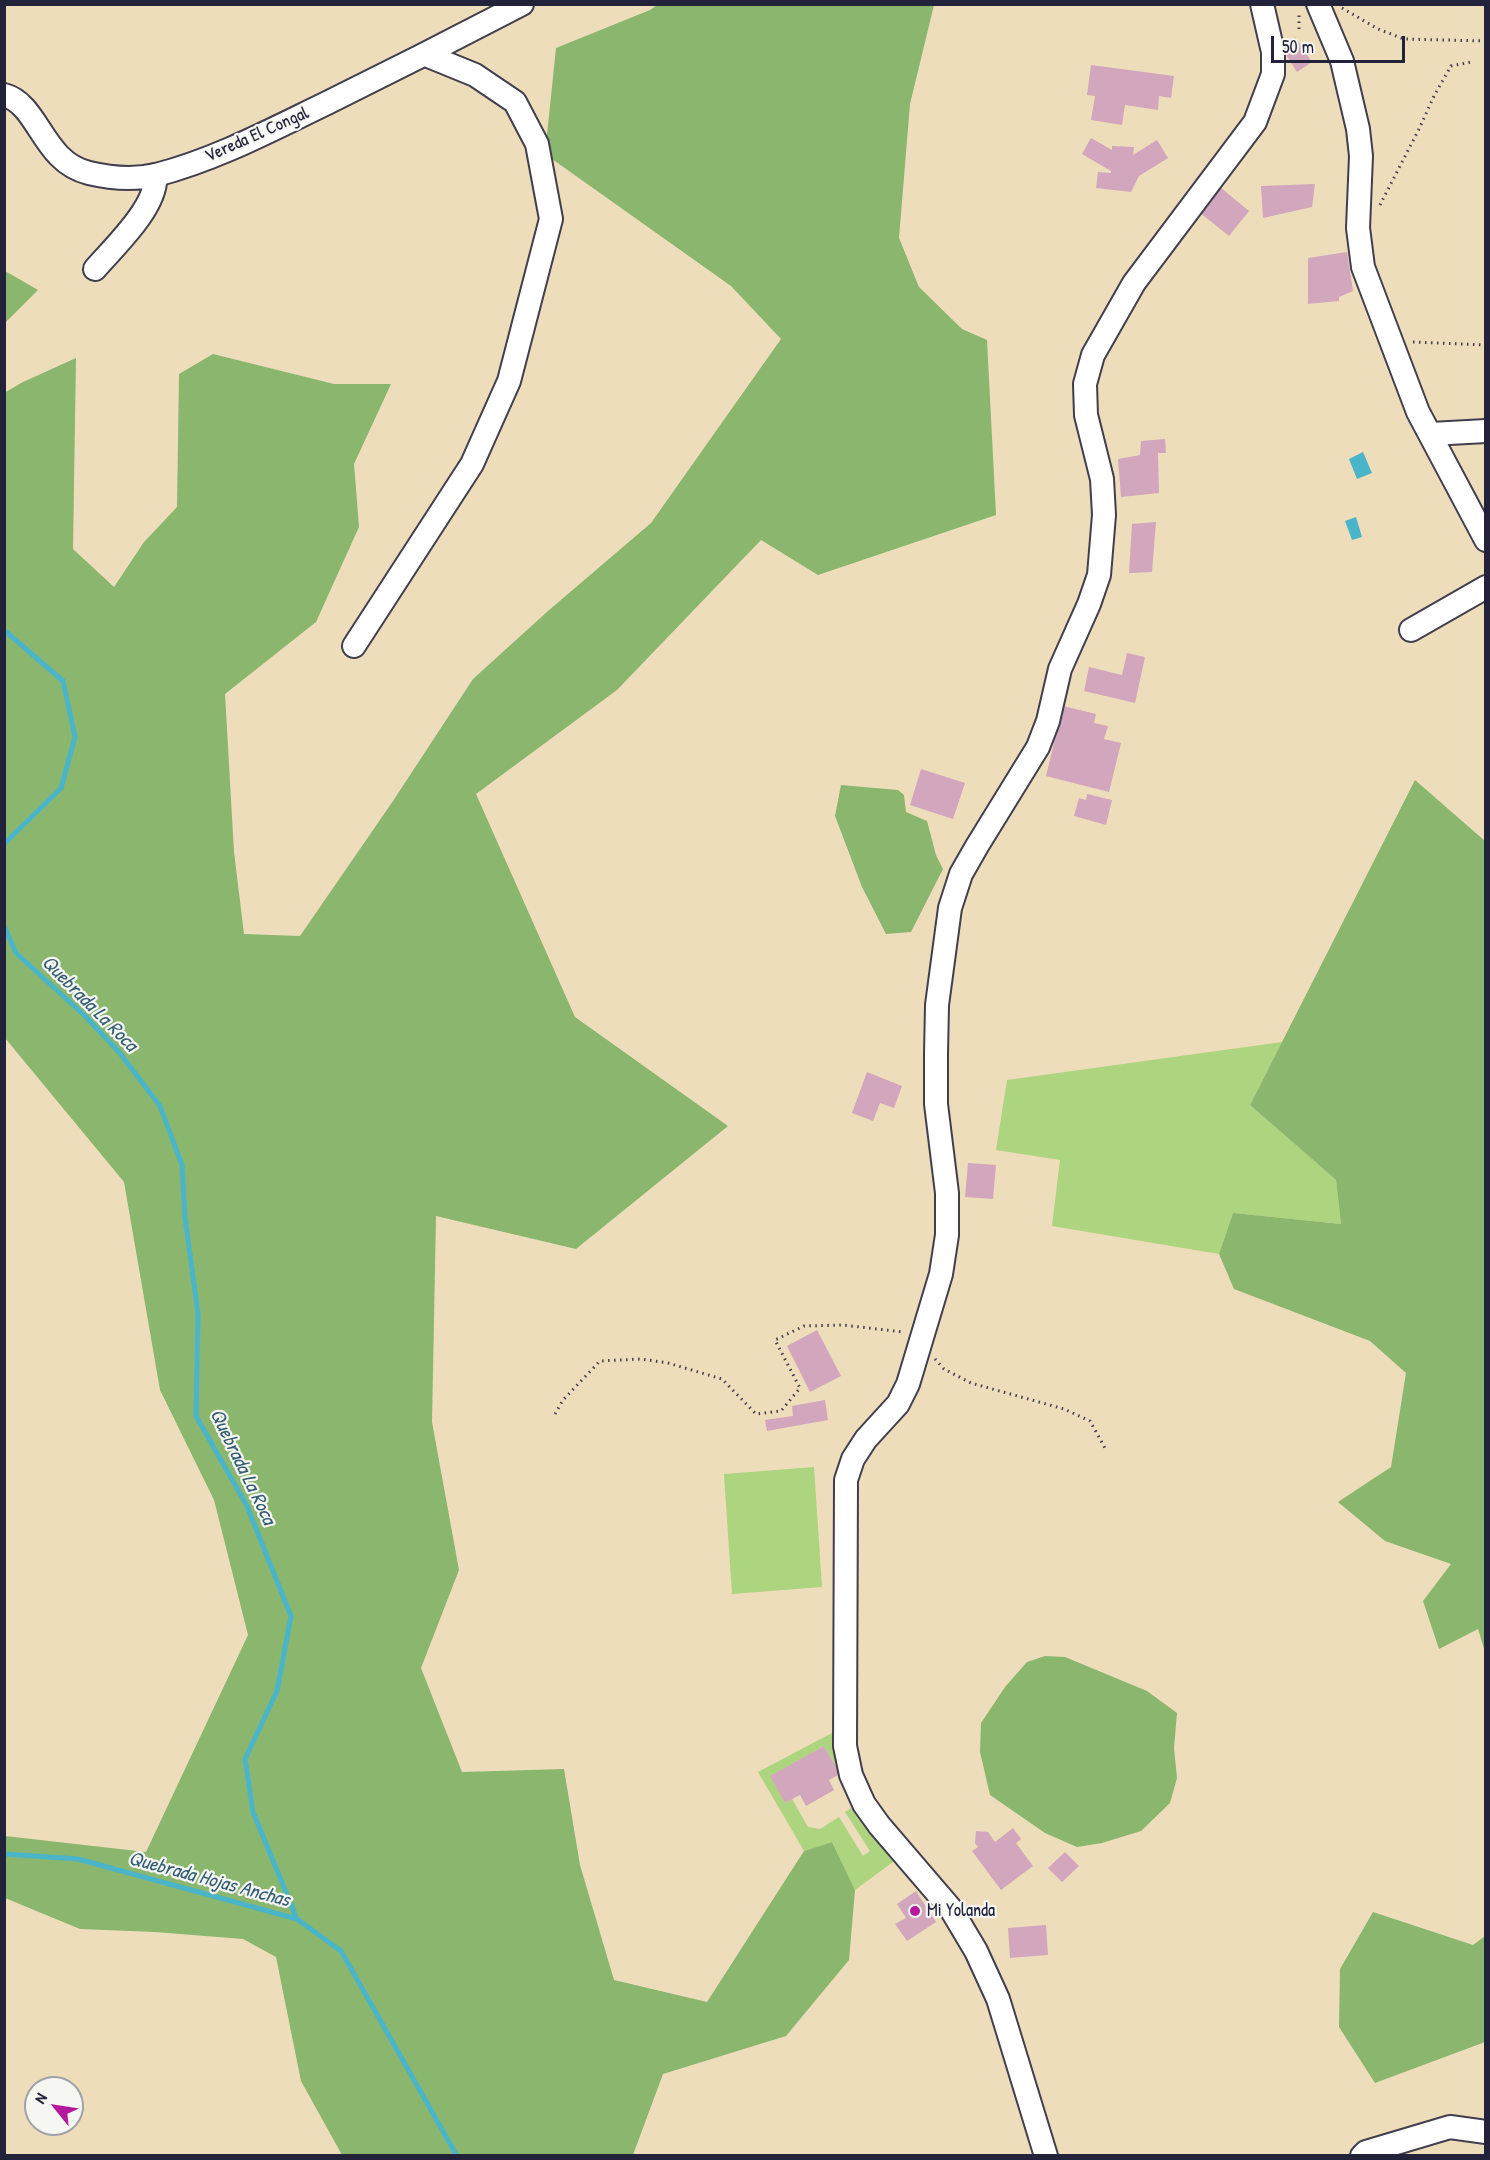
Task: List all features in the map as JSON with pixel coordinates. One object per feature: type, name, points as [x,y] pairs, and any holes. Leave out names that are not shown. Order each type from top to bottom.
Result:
[{"type":"street","name":"Vereda El Congal","points":[[4,95],[12,97],[25,108],[49,145],[66,163],[87,172],[121,178],[155,175],[231,150],[426,55],[522,4]]},
{"type":"street","points":[[1046,2156],[998,1999],[976,1951],[951,1909],[879,1825],[864,1803],[851,1775],[845,1746],[846,1480],[853,1459],[866,1439],[898,1404],[908,1384],[941,1274],[947,1235],[946,1193],[936,1104],[937,1005],[950,908],[961,874],[1038,747],[1048,721],[1060,669],[1099,576],[1104,515],[1102,479],[1086,415],[1085,384],[1093,355],[1134,283],[1255,122],[1272,74],[1273,52],[1262,4]]},
{"type":"street","points":[[1318,4],[1342,61],[1358,129],[1359,238],[1363,267],[1418,412],[1485,540]]},
{"type":"street","points":[[354,646],[471,464],[510,381],[550,219],[537,144],[515,102],[475,75],[426,55]]},
{"type":"street","points":[[95,269],[145,208],[156,183],[155,175]]},
{"type":"street","points":[[1431,434],[1485,431]]},
{"type":"street","points":[[1411,630],[1485,587]]},
{"type":"street","points":[[1362,2156],[1366,2152],[1450,2127],[1485,2132]]},
{"type":"path","points":[[1299,4],[1299,29]]},
{"type":"path","points":[[1339,4],[1378,29],[1404,39],[1485,41]]},
{"type":"path","points":[[1378,209],[1451,66],[1471,62]]},
{"type":"path","points":[[1389,334],[1418,344],[1485,345]]},
{"type":"path","points":[[555,1414],[563,1400],[600,1361],[641,1359],[668,1363],[722,1379],[756,1414],[781,1411],[800,1388],[775,1340],[804,1326],[843,1324],[922,1337],[931,1354],[944,1369],[971,1383],[1065,1409],[1090,1421],[1107,1450]]},
{"type":"green space","points":[[657,5],[934,5],[910,104],[899,238],[919,287],[962,329],[987,340],[996,515],[818,575],[761,540],[617,690],[476,794],[575,1017],[728,1126],[576,1249],[436,1216],[432,1422],[459,1570],[421,1668],[462,1772],[564,1769],[580,1865],[614,1980],[707,2002],[804,1851],[832,1842],[855,1890],[849,1960],[786,2036],[663,2074],[633,2155],[342,2155],[301,2081],[276,1957],[243,1939],[80,1929],[5,1898],[5,1836],[146,1852],[248,1635],[214,1500],[160,1390],[124,1182],[5,1038],[4,393],[76,358],[73,549],[114,587],[144,542],[177,507],[179,374],[213,354],[334,384],[391,384],[354,464],[359,527],[316,622],[225,694],[234,852],[244,934],[300,936],[473,679],[651,523],[781,339],[731,286],[545,154],[556,48],[650,10]]},
{"type":"green space","points":[[5,271],[38,290],[5,323]]},
{"type":"green space","points":[[1415,780],[1485,841],[1485,1652],[1478,1629],[1439,1649],[1423,1601],[1451,1564],[1385,1541],[1338,1502],[1391,1467],[1406,1373],[1370,1341],[1234,1289],[1219,1254],[1233,1213],[1341,1224],[1336,1180],[1250,1105]]},
{"type":"green space","points":[[841,785],[898,790],[904,795],[906,812],[927,821],[936,855],[943,869],[911,932],[886,934],[862,887],[835,816]]},
{"type":"green space","points":[[1282,1042],[1250,1105],[1336,1180],[1341,1224],[1233,1213],[1219,1254],[1052,1226],[1060,1160],[996,1150],[1007,1080]]},
{"type":"green space","points":[[814,1467],[822,1587],[732,1594],[724,1474]]},
{"type":"green space","points":[[1045,1656],[1065,1657],[1147,1691],[1177,1713],[1174,1748],[1177,1778],[1170,1803],[1141,1831],[1102,1843],[1077,1847],[1045,1833],[990,1795],[980,1752],[981,1723],[1005,1687],[1027,1662]]},
{"type":"green space","points":[[832,1733],[841,1764],[840,1774],[824,1746],[771,1776],[785,1803],[792,1799],[808,1827],[820,1829],[839,1817],[863,1856],[870,1851],[845,1812],[858,1803],[897,1859],[855,1890],[832,1842],[804,1851],[758,1772]]},
{"type":"green space","points":[[1373,1912],[1473,1945],[1485,1936],[1485,2042],[1375,2083],[1339,2027],[1340,1969]]},
{"type":"water","points":[[1363,452],[1372,473],[1357,479],[1349,459]]},
{"type":"water","points":[[1356,517],[1362,537],[1352,540],[1345,521]]},
{"type":"building","points":[[1295,37],[1312,62],[1297,72],[1281,47]]},
{"type":"building","points":[[1091,65],[1174,76],[1171,98],[1159,96],[1158,110],[1125,105],[1122,125],[1091,120],[1095,96],[1087,95]]},
{"type":"building","points":[[1091,138],[1112,150],[1112,146],[1134,147],[1133,155],[1157,140],[1168,158],[1139,176],[1131,192],[1096,188],[1098,172],[1111,173],[1111,171],[1082,154]]},
{"type":"building","points":[[1315,184],[1312,207],[1263,218],[1261,186]]},
{"type":"building","points":[[1220,187],[1249,211],[1229,236],[1199,212]]},
{"type":"building","points":[[1347,252],[1353,291],[1339,297],[1339,301],[1308,304],[1308,258]]},
{"type":"building","points":[[1165,439],[1166,453],[1158,453],[1159,493],[1121,497],[1118,459],[1140,455],[1141,441]]},
{"type":"building","points":[[1156,522],[1152,572],[1129,573],[1132,524]]},
{"type":"building","points":[[1127,653],[1145,657],[1135,703],[1084,691],[1089,667],[1122,675]]},
{"type":"building","points":[[1063,706],[1096,714],[1094,723],[1108,726],[1104,739],[1121,743],[1109,792],[1046,776]]},
{"type":"building","points":[[921,769],[965,783],[953,819],[910,805]]},
{"type":"building","points":[[1087,794],[1112,800],[1106,825],[1074,816],[1079,798],[1086,800]]},
{"type":"building","points":[[867,1072],[902,1086],[894,1108],[880,1103],[873,1121],[852,1113]]},
{"type":"building","points":[[968,1163],[996,1165],[993,1199],[965,1197]]},
{"type":"building","points":[[817,1330],[841,1376],[810,1392],[787,1346]]},
{"type":"building","points":[[825,1400],[828,1420],[767,1431],[765,1420],[793,1416],[792,1406]]},
{"type":"building","points":[[824,1746],[840,1774],[829,1780],[834,1790],[806,1806],[800,1795],[785,1803],[770,1776]]},
{"type":"building","points":[[1013,1828],[1021,1839],[1016,1843],[1033,1866],[1001,1890],[972,1851],[978,1847],[975,1843],[976,1831],[988,1832],[995,1842]]},
{"type":"building","points":[[1065,1852],[1079,1866],[1062,1882],[1048,1868]]},
{"type":"building","name":"Mi Yolanda","points":[[916,1891],[936,1922],[907,1941],[895,1924],[906,1918],[897,1904]]},
{"type":"building","points":[[1046,1925],[1048,1955],[1010,1958],[1008,1928]]},
{"type":"waterway","name":"Quebrada La Roca","points":[[4,630],[63,681],[75,737],[61,788],[4,844]]},
{"type":"waterway","name":"Quebrada La Roca","points":[[4,926],[16,953],[84,1015],[119,1052],[160,1106],[182,1165],[185,1217],[198,1314],[196,1416],[247,1506],[291,1616],[277,1691],[245,1759],[253,1812],[297,1919]]},
{"type":"waterway","name":"Quebrada Hojas Anchas","points":[[4,1854],[78,1859],[297,1919],[341,1951],[457,2156]]},
{"type":"place","name":"Mi Yolanda","points":[[915,1911]]}]
